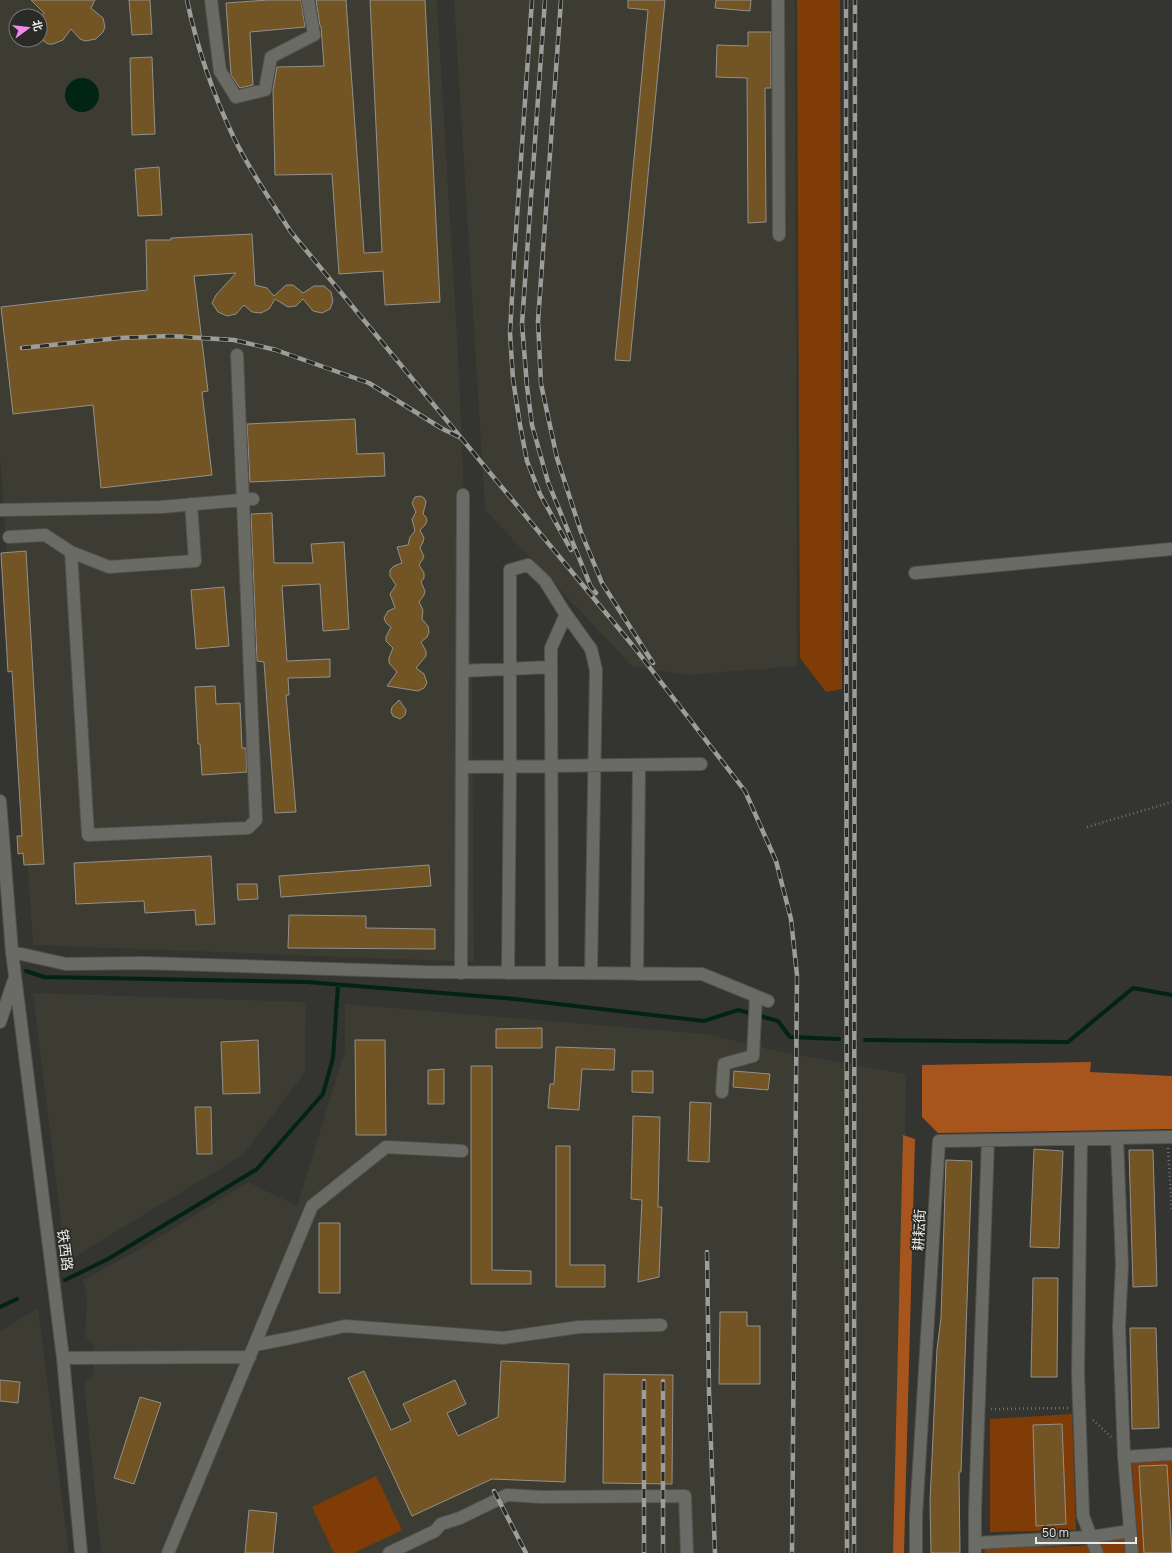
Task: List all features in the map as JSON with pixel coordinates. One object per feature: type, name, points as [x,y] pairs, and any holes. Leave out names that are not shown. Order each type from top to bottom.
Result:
[{"type":"street","points":[[211,0],[220,71],[236,97],[265,90],[271,57],[314,35],[308,0]]},
{"type":"street","points":[[778,0],[779,235]]},
{"type":"street","points":[[71,552],[88,835],[248,828],[256,820],[248,500],[237,355]]},
{"type":"street","points":[[461,972],[463,495]]},
{"type":"street","points":[[0,510],[161,507],[248,500]]},
{"type":"street","points":[[10,537],[45,536],[71,552],[109,567],[195,561],[191,504]]},
{"type":"street","points":[[915,573],[1172,549]]},
{"type":"street","points":[[508,973],[510,570],[528,566],[545,582],[591,649],[596,670],[592,974]]},
{"type":"street","points":[[552,973],[551,648],[566,614]]},
{"type":"street","points":[[462,671],[551,667]]},
{"type":"street","points":[[462,767],[701,764]]},
{"type":"street","points":[[637,974],[639,765]]},
{"type":"street","name":"铁西路","points":[[0,806],[12,952],[63,1358],[81,1553]]},
{"type":"street","points":[[12,952],[66,964],[144,963],[508,973],[702,974],[756,1001],[768,1001]]},
{"type":"street","points":[[0,1022],[15,977]]},
{"type":"street","points":[[722,1092],[724,1064],[753,1056],[756,1001]]},
{"type":"street","name":"耕耘街","points":[[916,1553],[916,1516],[939,1141],[1169,1137]]},
{"type":"street","points":[[1116,1138],[1122,1264],[1119,1327],[1124,1452],[1132,1553]]},
{"type":"street","points":[[1081,1139],[1078,1374],[1083,1516],[1097,1553]]},
{"type":"street","points":[[988,1140],[978,1409],[975,1548],[1091,1537],[1130,1531]]},
{"type":"street","points":[[168,1553],[312,1206],[386,1147],[462,1151]]},
{"type":"street","points":[[255,1344],[346,1326],[503,1338],[579,1327],[661,1325]]},
{"type":"street","points":[[63,1358],[250,1358]]},
{"type":"street","points":[[1124,1452],[1172,1454]]},
{"type":"street","points":[[389,1553],[436,1531],[441,1524],[460,1518],[507,1495],[541,1497],[685,1496],[687,1553]]},
{"type":"path","points":[[1087,827],[1172,802]]},
{"type":"path","points":[[1169,1137],[1172,1212]]},
{"type":"path","points":[[978,1409],[1079,1408],[1124,1452]]},
{"type":"shaded area","points":[[0,0],[437,0],[458,354],[472,680],[474,962],[33,945],[0,456]]},
{"type":"shaded area","points":[[454,0],[795,0],[797,666],[688,675],[633,667],[485,510]]},
{"type":"shaded area","points":[[797,0],[840,0],[842,689],[826,692],[800,658]]},
{"type":"shaded area","points":[[79,78],[85,78],[89,79],[96,85],[99,95],[98,102],[92,109],[85,112],[79,112],[75,111],[68,105],[65,98],[65,92],[66,88],[72,81]]},
{"type":"shaded area","points":[[33,993],[306,1002],[305,1072],[243,1155],[66,1262]]},
{"type":"shaded area","points":[[345,1004],[706,1034],[786,1053],[906,1074],[901,1553],[101,1553],[84,1383],[94,1373],[93,1344],[85,1336],[87,1295],[83,1280],[140,1249],[248,1182],[297,1206],[345,1050]]},
{"type":"shaded area","points":[[1091,1062],[1090,1072],[1172,1076],[1172,1129],[938,1133],[922,1117],[922,1065]]},
{"type":"shaded area","points":[[903,1135],[915,1139],[904,1553],[893,1553]]},
{"type":"shaded area","points":[[38,1308],[69,1553],[0,1553],[0,1331]]},
{"type":"shaded area","points":[[1072,1414],[1076,1530],[990,1532],[990,1419]]},
{"type":"shaded area","points":[[1172,1460],[1172,1553],[985,1553],[984,1548],[1081,1546],[1137,1534],[1132,1463]]},
{"type":"shaded area","points":[[376,1476],[402,1530],[354,1553],[334,1553],[312,1507]]},
{"type":"building","points":[[31,0],[95,0],[91,8],[103,18],[105,27],[103,32],[96,39],[85,41],[80,39],[71,29],[63,40],[53,44],[48,44],[48,8],[39,8]]},
{"type":"building","points":[[129,0],[150,0],[152,34],[132,35]]},
{"type":"building","points":[[268,0],[301,0],[305,27],[250,32],[253,85],[240,88],[231,75],[226,3]]},
{"type":"building","points":[[316,0],[346,0],[364,253],[382,252],[370,0],[425,0],[440,302],[385,305],[383,271],[339,274],[332,174],[275,175],[273,90],[277,67],[324,66],[321,26]]},
{"type":"building","points":[[628,0],[665,0],[630,361],[615,360],[648,10],[628,8]]},
{"type":"building","points":[[716,0],[751,0],[750,11],[715,8]]},
{"type":"building","points":[[748,32],[771,32],[771,88],[765,88],[766,222],[748,223],[747,78],[716,77],[717,45],[748,46]]},
{"type":"building","points":[[152,57],[155,134],[132,135],[130,58]]},
{"type":"building","points":[[159,167],[162,215],[138,216],[135,169]]},
{"type":"building","points":[[252,234],[255,285],[267,288],[274,296],[286,285],[293,285],[303,293],[314,286],[324,286],[331,292],[333,301],[330,309],[322,313],[313,311],[303,299],[296,306],[288,307],[275,299],[269,309],[261,313],[252,312],[244,305],[236,314],[227,316],[218,312],[212,303],[216,295],[236,273],[194,276],[208,391],[202,392],[212,475],[101,488],[93,405],[13,414],[1,307],[147,290],[146,240],[171,240],[171,238]]},
{"type":"building","points":[[355,419],[357,454],[384,453],[385,476],[250,482],[247,424]]},
{"type":"building","points":[[420,496],[424,498],[426,502],[423,514],[427,521],[420,530],[424,538],[420,548],[424,557],[419,565],[424,573],[424,578],[421,582],[425,591],[419,602],[423,610],[422,619],[428,626],[429,632],[427,637],[421,642],[426,651],[426,656],[416,668],[424,674],[427,683],[424,688],[418,691],[387,686],[397,672],[389,663],[389,658],[393,648],[386,641],[386,637],[391,627],[386,623],[384,618],[388,611],[395,608],[390,594],[396,585],[390,576],[390,570],[394,566],[402,563],[397,547],[408,545],[410,537],[415,531],[412,519],[416,512],[412,503],[415,497]]},
{"type":"building","points":[[272,513],[274,563],[313,563],[311,544],[344,542],[349,629],[323,631],[320,584],[282,586],[287,661],[330,659],[330,677],[288,678],[289,695],[286,695],[296,812],[275,813],[264,662],[257,661],[251,514]]},
{"type":"building","points":[[26,551],[44,864],[24,865],[23,853],[18,854],[17,836],[22,836],[12,671],[8,672],[1,553]]},
{"type":"building","points":[[224,587],[229,646],[196,649],[191,590]]},
{"type":"building","points":[[215,686],[216,704],[240,703],[242,748],[246,748],[247,772],[202,775],[200,744],[198,744],[195,687]]},
{"type":"building","points":[[399,700],[406,710],[405,715],[400,719],[393,716],[391,712],[392,707]]},
{"type":"building","points":[[211,856],[215,924],[196,925],[195,910],[145,913],[144,901],[76,904],[74,863]]},
{"type":"building","points":[[429,865],[431,886],[281,897],[279,876]]},
{"type":"building","points":[[237,884],[257,884],[258,899],[238,900]]},
{"type":"building","points":[[289,915],[366,916],[366,928],[435,929],[435,949],[288,948]]},
{"type":"building","points":[[542,1028],[542,1048],[496,1048],[496,1029]]},
{"type":"building","points":[[258,1040],[260,1093],[223,1094],[221,1042]]},
{"type":"building","points":[[355,1040],[385,1040],[386,1135],[356,1135]]},
{"type":"building","points":[[556,1047],[615,1049],[614,1070],[582,1069],[579,1110],[548,1108],[550,1084],[554,1084]]},
{"type":"building","points":[[471,1066],[492,1066],[492,1270],[531,1271],[531,1284],[471,1284]]},
{"type":"building","points":[[444,1069],[444,1104],[428,1104],[428,1070]]},
{"type":"building","points":[[632,1071],[653,1071],[653,1093],[632,1092]]},
{"type":"building","points":[[734,1071],[770,1074],[768,1090],[733,1087]]},
{"type":"building","points":[[690,1102],[711,1103],[709,1162],[688,1161]]},
{"type":"building","points":[[195,1107],[211,1107],[212,1154],[197,1154]]},
{"type":"building","points":[[633,1116],[660,1117],[658,1207],[662,1207],[659,1277],[638,1282],[642,1200],[631,1199]]},
{"type":"building","points":[[556,1146],[570,1146],[570,1265],[605,1265],[605,1287],[556,1287]]},
{"type":"building","points":[[1034,1149],[1063,1151],[1059,1248],[1030,1247]]},
{"type":"building","points":[[1129,1150],[1153,1150],[1157,1286],[1133,1287]]},
{"type":"building","points":[[946,1160],[972,1161],[961,1472],[959,1472],[960,1553],[931,1553],[930,1501],[937,1349],[941,1318]]},
{"type":"building","points":[[319,1223],[340,1223],[340,1293],[319,1293]]},
{"type":"building","points":[[1033,1278],[1058,1278],[1057,1377],[1031,1377]]},
{"type":"building","points":[[720,1312],[747,1312],[747,1326],[760,1326],[760,1384],[719,1384]]},
{"type":"building","points":[[1130,1328],[1156,1328],[1159,1428],[1132,1429]]},
{"type":"building","points":[[501,1361],[569,1364],[565,1482],[492,1479],[412,1516],[348,1378],[364,1371],[391,1430],[411,1421],[403,1404],[455,1380],[466,1404],[447,1413],[458,1436],[498,1417]]},
{"type":"building","points":[[604,1374],[673,1375],[672,1484],[603,1483]]},
{"type":"building","points":[[0,1380],[20,1382],[18,1403],[0,1401]]},
{"type":"building","points":[[140,1397],[161,1403],[134,1484],[114,1478]]},
{"type":"building","points":[[1062,1424],[1066,1524],[1036,1526],[1033,1425]]},
{"type":"building","points":[[1167,1465],[1172,1553],[1144,1553],[1139,1466]]},
{"type":"building","points":[[249,1510],[277,1513],[273,1553],[245,1553]]},
{"type":"waterway","points":[[26,971],[44,977],[307,982],[515,999],[704,1021],[738,1010],[778,1021],[790,1037],[839,1039]]},
{"type":"waterway","points":[[65,1280],[108,1259],[257,1169],[323,1094],[333,1058],[338,985]]},
{"type":"waterway","points":[[865,1040],[1068,1042],[1133,988],[1172,995]]},
{"type":"waterway","points":[[0,1307],[17,1299]]},
{"type":"railway","points":[[187,0],[201,53],[226,121],[261,186],[291,232],[634,647],[745,791],[776,861],[791,919],[797,975],[792,1553]]},
{"type":"railway","points":[[532,0],[510,333],[513,379],[527,461],[540,494],[571,550]]},
{"type":"railway","points":[[545,0],[522,324],[527,386],[532,425],[548,482],[591,587],[596,593]]},
{"type":"railway","points":[[561,0],[538,321],[541,384],[557,458],[581,532],[602,583],[653,663]]},
{"type":"railway","points":[[846,0],[847,1553]]},
{"type":"railway","points":[[854,1553],[855,0]]},
{"type":"railway","points":[[22,348],[119,338],[170,336],[234,340],[276,350],[369,383],[441,428],[459,437]]},
{"type":"railway","points":[[707,1252],[709,1391],[715,1553]]},
{"type":"railway","points":[[644,1381],[644,1553]]},
{"type":"railway","points":[[663,1381],[663,1553]]},
{"type":"railway","points":[[494,1491],[526,1553]]}]
